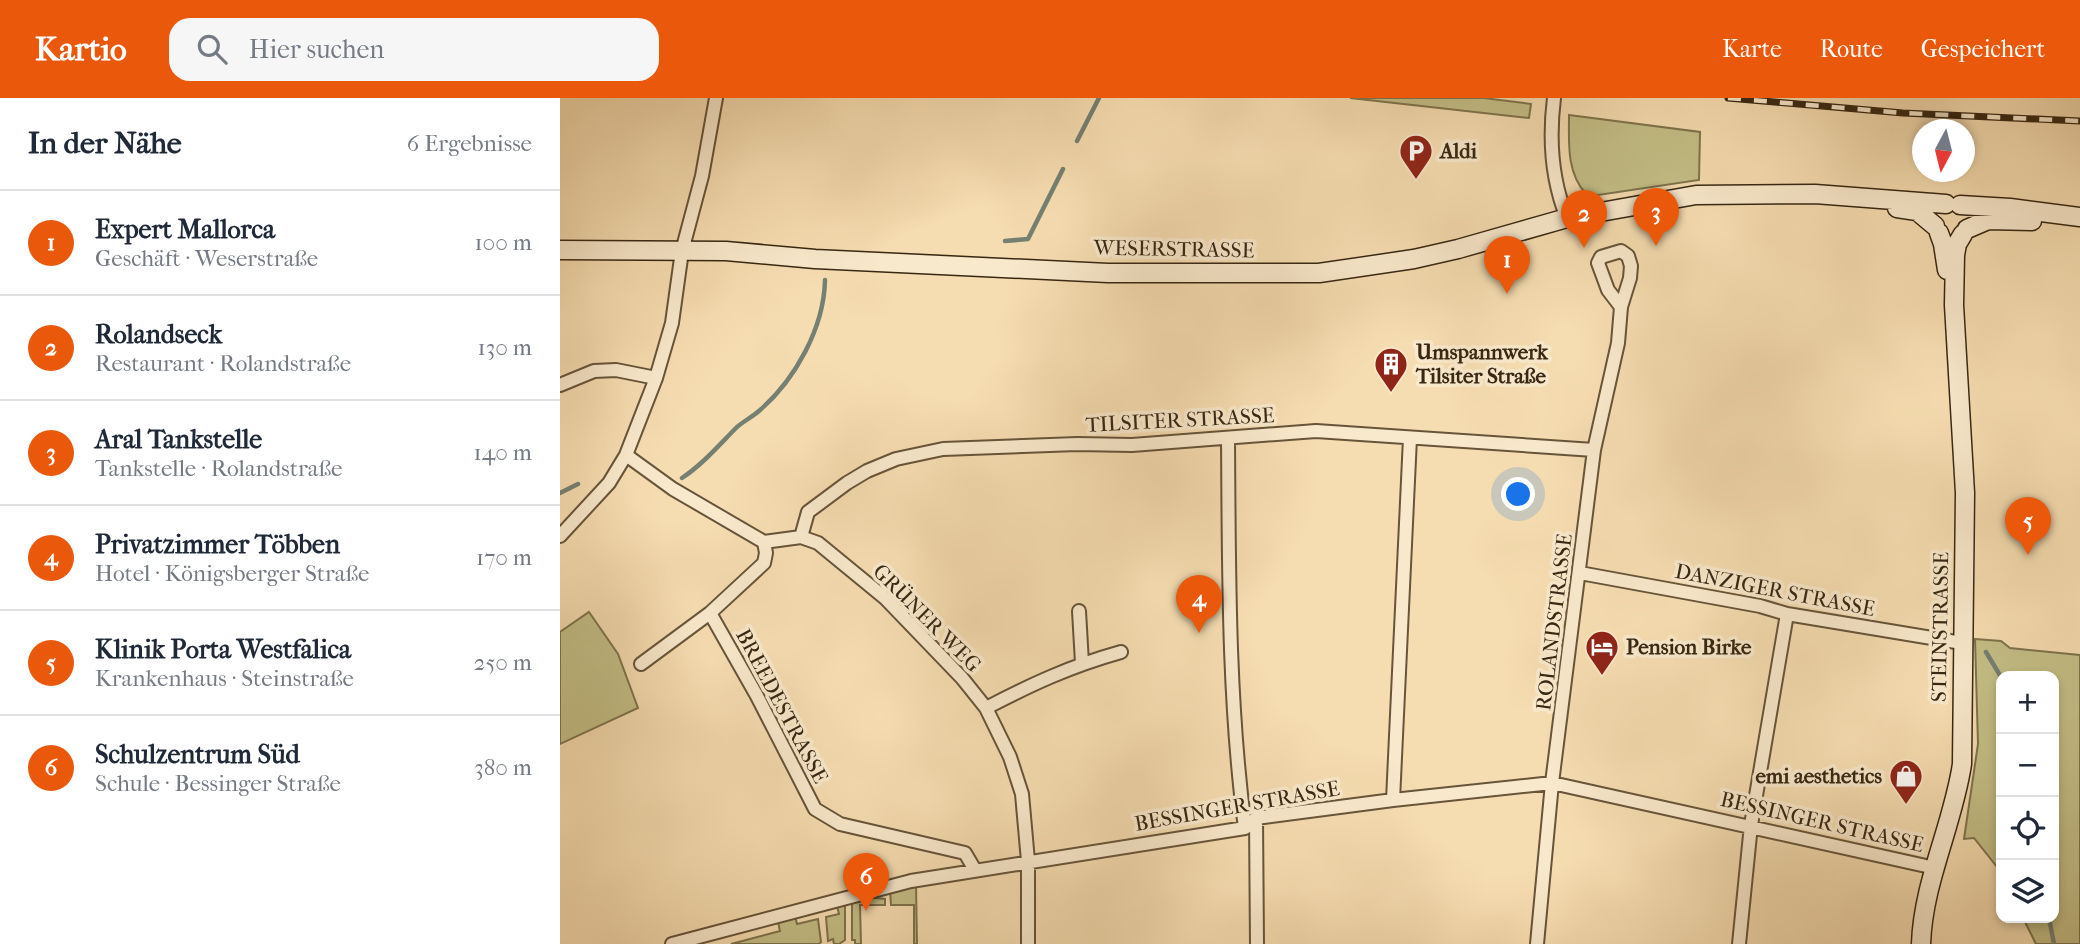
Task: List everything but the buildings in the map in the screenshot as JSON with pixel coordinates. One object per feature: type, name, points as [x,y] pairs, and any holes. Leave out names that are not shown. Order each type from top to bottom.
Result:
[{"type":"street","points":[[560,536],[609,483],[626,455],[656,378],[672,323],[682,251],[702,176],[716,98]]},
{"type":"street","points":[[1554,98],[1553,162],[1559,198],[1567,218]]},
{"type":"street","name":"WESERSTRASSE","points":[[1779,194],[1917,211],[1937,229]]},
{"type":"street","name":"WESERSTRASSE","points":[[560,250],[726,251],[815,259],[1108,273],[1319,273],[1414,259],[1567,218],[1696,195],[1862,197],[2010,208],[2080,219]]},
{"type":"street","points":[[1953,205],[1969,218],[1965,231],[1959,237],[1948,238],[1937,229],[1935,215],[1953,205]]},
{"type":"street","name":"WESERSTRASSE","points":[[1965,231],[1988,220],[2080,219]]},
{"type":"street","name":"STEINSTRASSE","points":[[1937,229],[1943,244],[1954,305]]},
{"type":"street","name":"STEINSTRASSE","points":[[1921,944],[1924,907],[1955,803],[1962,764],[1965,493],[1954,305],[1955,255],[1957,244],[1965,231]]},
{"type":"street","name":"ROLANDSTRASSE","points":[[1537,944],[1552,783],[1594,450],[1618,343],[1621,307]]},
{"type":"street","points":[[560,385],[594,371],[616,370],[656,378]]},
{"type":"street","name":"TILSITER STRASSE","points":[[801,537],[808,512],[867,471],[896,459],[943,449],[1132,444],[1316,431],[1594,450]]},
{"type":"street","points":[[1393,800],[1410,438]]},
{"type":"street","points":[[1228,439],[1235,756],[1245,828]]},
{"type":"street","points":[[626,455],[673,489],[764,542],[801,537]]},
{"type":"street","name":"GRÜNER WEG","points":[[801,537],[818,543],[885,598],[962,678],[986,708],[1010,757],[1022,794],[1028,862],[1028,944]]},
{"type":"street","points":[[641,664],[710,613],[764,563],[764,542]]},
{"type":"street","name":"DANZIGER STRASSE","points":[[1580,573],[1760,606],[1787,614],[1962,643]]},
{"type":"street","points":[[1079,611],[1082,663]]},
{"type":"street","name":"BREEDESTRASSE","points":[[710,613],[757,696],[815,809],[840,824],[965,853],[975,870]]},
{"type":"street","points":[[1739,944],[1751,825],[1787,614]]},
{"type":"street","points":[[986,708],[1045,678],[1082,663],[1121,652]]},
{"type":"street","name":"BESSINGER STRASSE","points":[[672,944],[911,881],[1245,828],[1256,818],[1552,783],[1751,825],[1935,868]]},
{"type":"street","points":[[1256,818],[1257,944]]},
{"type":"shaded area","points":[[1350,98],[1484,98],[1531,104],[1529,118]]},
{"type":"shaded area","points":[[1569,115],[1700,132],[1699,180],[1598,195],[1586,194],[1572,166]]},
{"type":"shaded area","points":[[589,612],[618,654],[638,708],[560,744],[560,632]]},
{"type":"shaded area","points":[[1975,639],[2001,641],[2010,648],[2080,655],[2080,944],[2036,944],[2026,923],[2059,923],[2059,671],[1996,671],[1996,866],[1974,838],[1964,839],[1978,744]]},
{"type":"shaded area","points":[[916,884],[917,944],[914,944],[914,905],[891,905],[890,890]]},
{"type":"shaded area","points":[[867,897],[885,899],[885,905],[860,905],[861,944],[855,944],[855,940],[852,940],[852,901]]},
{"type":"shaded area","points":[[845,902],[845,940],[834,944],[833,939],[828,941],[826,917],[839,914],[837,906]]},
{"type":"shaded area","points":[[795,916],[797,924],[818,919],[819,944],[731,944],[780,931],[778,922]]},
{"type":"waterway","points":[[1077,141],[1099,98]]},
{"type":"waterway","points":[[1005,241],[1028,239],[1063,169]]},
{"type":"waterway","points":[[682,478],[737,427],[759,411],[795,369],[813,334],[825,280]]},
{"type":"waterway","points":[[560,493],[578,484]]},
{"type":"waterway","points":[[1986,652],[1997,671]]},
{"type":"waterway","points":[[2050,923],[2054,944]]},
{"type":"railway","points":[[1728,98],[1903,113],[2080,121]]},
{"type":"place","name":"Aldi","points":[[1416,181]]},
{"type":"place","name":"Aral Tankstelle","points":[[1656,246]]},
{"type":"place","name":"Rolandseck","points":[[1584,248]]},
{"type":"place","name":"Expert Mallorca","points":[[1507,294]]},
{"type":"place","name":"Umspannwerk Tilsiter Straße","points":[[1391,394]]},
{"type":"place","name":"Klinik Porta Westfalica","points":[[2028,555]]},
{"type":"place","name":"Privatzimmer Többen","points":[[1199,633]]},
{"type":"place","name":"Pension Birke","points":[[1602,677]]},
{"type":"place","name":"emi aesthetics","points":[[1906,806]]},
{"type":"place","name":"Schulzentrum Süd","points":[[866,911]]}]
